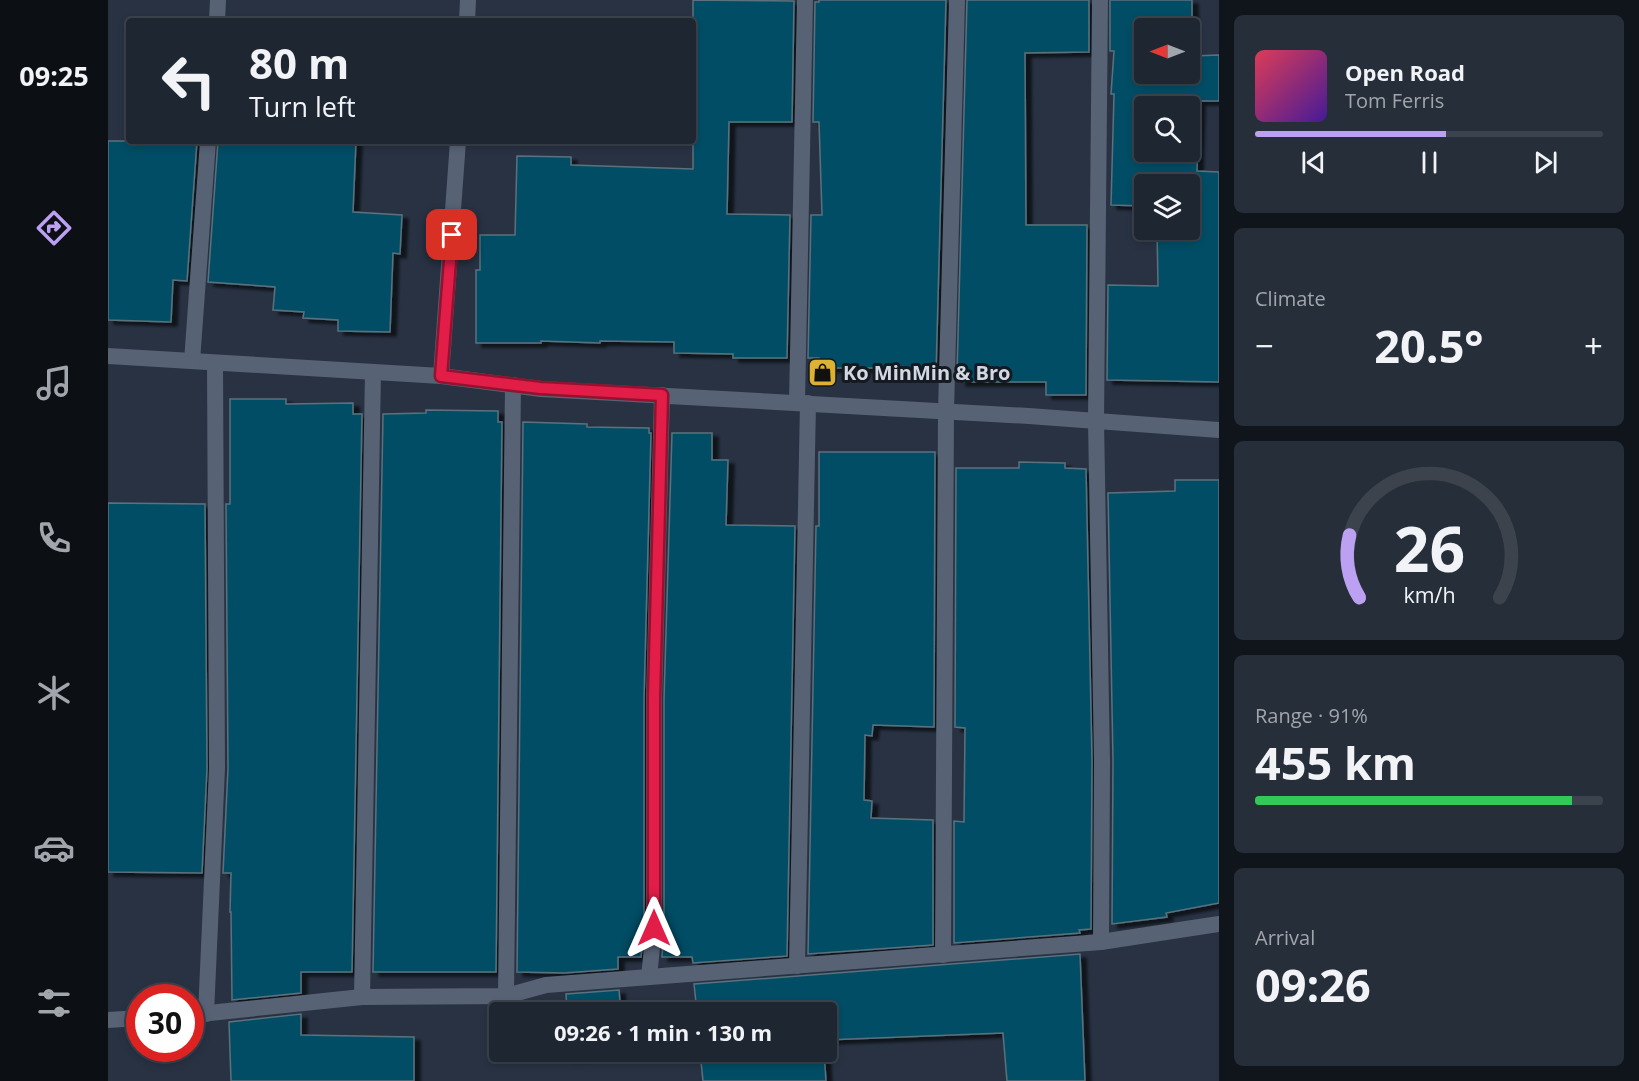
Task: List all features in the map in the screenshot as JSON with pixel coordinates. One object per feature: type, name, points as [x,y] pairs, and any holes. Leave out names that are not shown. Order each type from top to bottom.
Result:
[{"type":"street","points":[[217,18],[218,0]]},
{"type":"street","points":[[467,18],[468,0]]},
{"type":"street","points":[[797,966],[805,0]]},
{"type":"street","points":[[943,955],[946,411],[957,0]]},
{"type":"street","points":[[1100,0],[1096,421],[1102,761],[1101,942]]},
{"type":"street","points":[[192,361],[208,144]]},
{"type":"street","points":[[441,376],[458,144]]},
{"type":"street","points":[[108,356],[441,376],[540,388],[946,411],[1219,430]]},
{"type":"street","points":[[200,984],[217,768],[215,363]]},
{"type":"street","points":[[363,998],[373,372]]},
{"type":"street","points":[[506,996],[513,385]]},
{"type":"street","points":[[649,977],[654,928],[654,699],[662,395]]},
{"type":"street","points":[[204,1013],[363,998],[506,996],[546,985],[1101,942],[1219,924]]},
{"type":"street","points":[[108,1020],[126,1019]]},
{"type":"building","points":[[693,0],[794,1],[792,122],[729,122],[727,214],[790,215],[787,358],[733,358],[733,354],[674,353],[674,342],[476,343],[476,270],[480,270],[480,235],[515,235],[517,156],[571,157],[571,165],[693,169],[693,144],[696,144],[696,18],[693,18]]},
{"type":"building","points":[[819,0],[946,0],[936,374],[885,374],[885,368],[819,368],[819,358],[808,358],[811,215],[822,215],[819,122],[813,122],[815,2]]},
{"type":"building","points":[[967,0],[1089,0],[1089,52],[1025,53],[1026,225],[1087,225],[1086,395],[1046,395],[1046,382],[960,382],[960,374],[957,374]]},
{"type":"building","points":[[1110,0],[1192,0],[1192,18],[1134,18],[1134,84],[1200,84],[1200,56],[1219,55],[1219,101],[1200,101],[1200,96],[1134,96],[1134,162],[1197,162],[1197,171],[1219,172],[1219,382],[1107,380],[1108,285],[1158,286],[1157,240],[1200,240],[1200,174],[1134,174],[1134,206],[1111,205],[1114,94],[1111,94],[1114,51],[1110,51]]},
{"type":"building","points":[[108,141],[126,141],[126,144],[197,144],[187,281],[173,280],[171,322],[108,320]]},
{"type":"building","points":[[218,144],[356,144],[353,212],[402,215],[400,254],[393,253],[390,332],[338,331],[338,320],[303,318],[304,312],[273,310],[275,287],[208,282]]},
{"type":"building","points":[[230,399],[286,399],[286,404],[353,403],[353,414],[362,414],[352,972],[301,972],[301,993],[232,1000],[231,873],[223,873],[228,768],[226,504],[230,504]]},
{"type":"building","points":[[426,410],[498,411],[498,422],[502,422],[496,972],[373,972],[383,414],[426,413]]},
{"type":"building","points":[[523,422],[587,424],[587,427],[649,428],[649,433],[651,433],[644,699],[644,927],[641,957],[618,957],[618,969],[564,973],[517,972]]},
{"type":"building","points":[[672,433],[712,433],[712,460],[728,460],[726,525],[795,526],[787,956],[693,963],[692,957],[662,957],[664,699]]},
{"type":"building","points":[[819,452],[935,452],[934,727],[873,725],[872,736],[865,735],[864,800],[872,801],[871,818],[933,820],[933,945],[808,954]]},
{"type":"building","points":[[1019,462],[1065,463],[1065,468],[1086,469],[1092,761],[1091,929],[1079,930],[1080,933],[954,943],[954,821],[964,822],[965,728],[955,727],[956,468],[1019,468]]},
{"type":"building","points":[[1175,480],[1219,480],[1219,903],[1166,913],[1167,917],[1112,924],[1113,761],[1108,493],[1175,491]]},
{"type":"building","points":[[108,503],[205,504],[207,768],[202,873],[108,872]]},
{"type":"building","points":[[1080,954],[1085,1081],[1007,1081],[1003,1033],[837,1040],[837,1002],[696,1002],[694,984]]},
{"type":"building","points":[[619,990],[620,1002],[566,1002],[566,994]]},
{"type":"building","points":[[301,1014],[301,1035],[414,1037],[414,1081],[231,1081],[229,1022]]},
{"type":"building","points":[[701,1062],[825,1062],[826,1081],[703,1081]]},
{"type":"place","name":"Ko MinMin & Bro","points":[[822,373]]},
{"type":"route","points":[[452,235],[441,376],[540,388],[662,395],[654,699],[654,928]]}]
